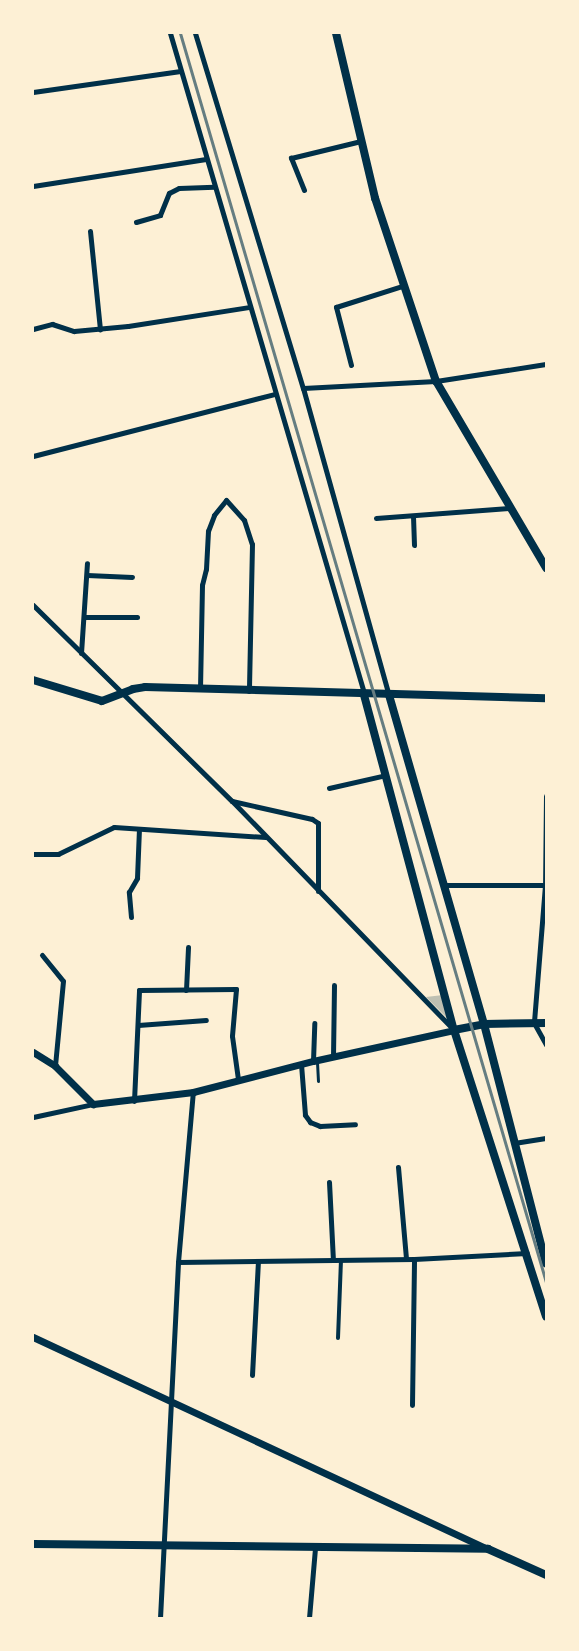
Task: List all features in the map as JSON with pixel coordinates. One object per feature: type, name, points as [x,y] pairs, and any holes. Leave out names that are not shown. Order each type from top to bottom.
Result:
[{"type":"main road","points":[[336,33],[375,198],[402,286],[436,381],[546,568]]},
{"type":"main road","points":[[33,680],[102,701],[133,689],[145,687],[546,698]]},
{"type":"main road","points":[[364,694],[454,1030],[546,1317]]},
{"type":"main road","points":[[389,695],[484,1024],[546,1263]]},
{"type":"main road","points":[[454,1030],[484,1024],[546,1023]]},
{"type":"main road","points":[[33,1544],[488,1549],[546,1575]]},
{"type":"street","points":[[170,33],[364,694]]},
{"type":"street","points":[[195,33],[303,388],[389,695]]},
{"type":"street","points":[[33,92],[181,71]]},
{"type":"street","points":[[304,190],[291,158],[362,141]]},
{"type":"street","points":[[33,186],[206,159]]},
{"type":"street","points":[[136,222],[160,215],[169,193],[179,188],[214,187]]},
{"type":"street","points":[[90,231],[100,329]]},
{"type":"street","points":[[351,365],[336,306],[402,286]]},
{"type":"street","points":[[33,329],[52,324],[65,326],[74,331],[100,329],[249,307]]},
{"type":"street","points":[[303,388],[436,381],[546,364]]},
{"type":"street","points":[[33,456],[275,394]]},
{"type":"street","points":[[200,689],[202,585],[206,569],[208,531],[214,515],[226,500],[244,520],[252,544],[249,691]]},
{"type":"street","points":[[376,518],[509,508]]},
{"type":"street","points":[[413,516],[414,545]]},
{"type":"street","points":[[81,653],[87,563]]},
{"type":"street","points":[[87,575],[132,577]]},
{"type":"street","points":[[33,604],[232,801],[454,1030]]},
{"type":"street","points":[[84,617],[137,617]]},
{"type":"street","points":[[329,788],[386,775]]},
{"type":"street","points":[[546,796],[545,885],[534,1023],[546,1045]]},
{"type":"street","points":[[232,801],[312,819],[318,823],[318,891]]},
{"type":"street","points":[[33,854],[58,854],[114,827],[266,837]]},
{"type":"street","points":[[131,917],[129,892],[137,878],[139,829]]},
{"type":"street","points":[[444,885],[545,885]]},
{"type":"street","points":[[186,990],[188,947]]},
{"type":"street","points":[[42,955],[63,981],[55,1066]]},
{"type":"street","points":[[333,1057],[334,985]]},
{"type":"street","points":[[134,1101],[139,990],[236,989],[232,1036],[238,1079]]},
{"type":"street","points":[[138,1025],[206,1020]]},
{"type":"street","points":[[314,1023],[315,1060]]},
{"type":"street","points":[[33,1117],[93,1104],[134,1101],[193,1092],[315,1060],[454,1030]]},
{"type":"street","points":[[33,1052],[55,1066],[93,1104]]},
{"type":"street","points":[[302,1064],[305,1115],[310,1122],[320,1126],[355,1124]]},
{"type":"street","points":[[160,1618],[178,1262],[193,1092]]},
{"type":"street","points":[[514,1143],[546,1138]]},
{"type":"street","points":[[398,1167],[406,1259]]},
{"type":"street","points":[[329,1182],[333,1260]]},
{"type":"street","points":[[178,1262],[414,1259],[527,1253]]},
{"type":"street","points":[[412,1405],[414,1259]]},
{"type":"street","points":[[338,1338],[341,1260]]},
{"type":"street","points":[[252,1375],[258,1261]]},
{"type":"street","points":[[33,1337],[488,1549]]},
{"type":"street","points":[[309,1618],[315,1548]]},
{"type":"lane","points":[[315,1060],[318,1081]]},
{"type":"building","points":[[443,995],[448,1019],[426,997]]},
{"type":"railway","points":[[180,33],[546,1282]]}]
